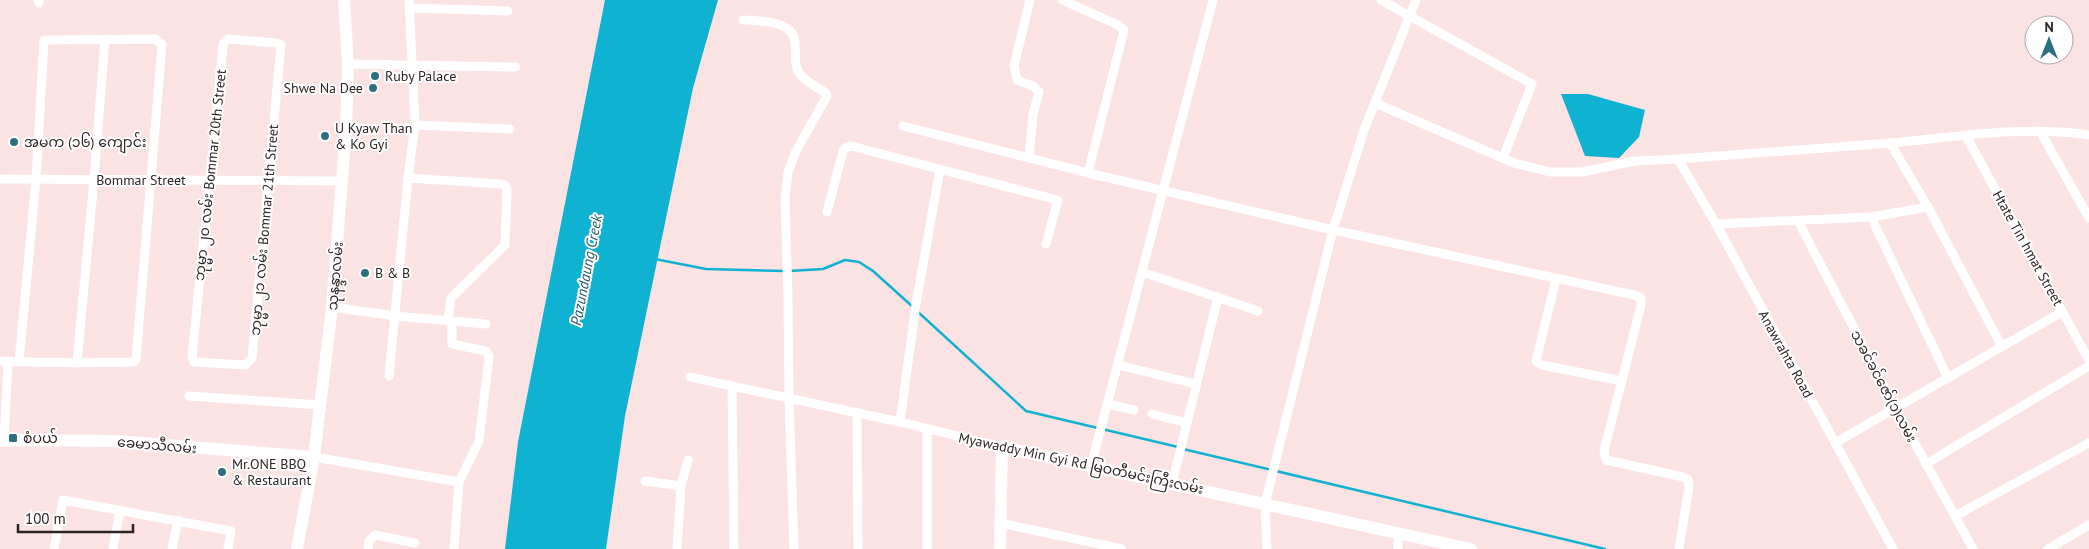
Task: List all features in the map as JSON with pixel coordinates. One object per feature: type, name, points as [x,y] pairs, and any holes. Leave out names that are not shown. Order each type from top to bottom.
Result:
[{"type":"main road","name":"သုနန္ဒာလမ်း","points":[[297,549],[314,457],[332,307],[343,180],[348,64],[344,0]]},
{"type":"main road","name":"ခေမာသီလမ်း","points":[[2,441],[116,441],[314,457]]},
{"type":"main road","name":"Myawaddy Min Gyi Rd မြဝတီမင်းကြီးလမ်း","points":[[1002,448],[1465,548]]},
{"type":"main road","points":[[1000,549],[1002,448]]},
{"type":"street","points":[[1029,158],[1033,114],[1038,92],[1033,86],[1017,80],[1014,66],[1030,0]]},
{"type":"street","points":[[1062,0],[1118,25],[1124,30],[1088,173]]},
{"type":"street","points":[[1091,466],[1162,191],[1214,0]]},
{"type":"street","points":[[1381,0],[1532,84],[1503,158]]},
{"type":"street","points":[[1267,549],[1265,504],[1333,230],[1364,130],[1416,0]]},
{"type":"street","points":[[389,376],[408,178],[416,125],[409,4],[508,11]]},
{"type":"street","points":[[743,20],[766,22],[788,29],[795,40],[799,73],[804,79],[828,96],[796,151],[788,172],[785,199],[788,257],[789,399],[794,549]]},
{"type":"street","points":[[77,363],[105,39]]},
{"type":"street","points":[[2,441],[4,362],[77,363],[133,362],[136,360],[162,44],[155,39],[44,40],[36,179],[19,362]]},
{"type":"street","name":"ဘုမ္မာ ၂၀ လမ်း Bommar 20th Street","points":[[194,362],[192,357],[224,42],[228,39],[277,43]]},
{"type":"street","name":"ဘုမ္မာ ၂၁ လမ်း Bommar 21th Street","points":[[194,362],[245,365],[252,358],[270,180],[281,45],[277,43]]},
{"type":"street","points":[[348,64],[516,68]]},
{"type":"street","points":[[1375,103],[1503,158],[1550,172],[1582,172],[1635,161],[1966,136],[2040,131],[2089,135]]},
{"type":"street","points":[[416,125],[510,129]]},
{"type":"street","points":[[903,126],[1162,191],[1641,298],[1642,305],[1604,450],[1606,460],[1688,479],[1689,487],[1679,549]]},
{"type":"street","points":[[2040,131],[2088,213]]},
{"type":"street","name":"Htate Tin hmat Street","points":[[1966,136],[2089,360]]},
{"type":"street","points":[[1890,143],[1928,207],[2001,345]]},
{"type":"street","points":[[828,212],[844,151],[846,147],[851,146],[1058,200],[1046,244]]},
{"type":"street","name":"Anawrahta Road","points":[[1678,159],[1716,224],[1893,549]]},
{"type":"street","points":[[900,422],[916,304],[940,169]]},
{"type":"street","points":[[408,178],[501,184],[505,185],[507,189],[505,245],[452,298],[450,321],[452,344],[486,351],[489,356],[479,441],[459,482],[454,549]]},
{"type":"street","name":"Bommar Street","points":[[0,179],[343,180]]},
{"type":"street","points":[[1716,224],[1871,217],[1928,207]]},
{"type":"street","points":[[1871,217],[1948,378]]},
{"type":"street","name":"သခင်ခင်ဇော်(၁)လမ်း","points":[[1798,221],[1895,407],[1973,549]]},
{"type":"street","points":[[1142,272],[1258,311]]},
{"type":"street","points":[[1556,279],[1536,361],[1542,365],[1622,381]]},
{"type":"street","points":[[1172,484],[1178,452],[1218,297]]},
{"type":"street","points":[[332,307],[395,316],[486,324]]},
{"type":"street","points":[[1835,443],[2001,345],[2062,312]]},
{"type":"street","points":[[1118,365],[1196,384]]},
{"type":"street","points":[[1926,464],[2089,366]]},
{"type":"street","name":"Myawaddy Min Gyi Rd မြဝတီမင်းကြီးလမ်း","points":[[690,377],[900,422],[1002,448]]},
{"type":"street","points":[[732,386],[734,549]]},
{"type":"street","points":[[189,396],[320,405]]},
{"type":"street","points":[[1108,404],[1134,410]]},
{"type":"street","points":[[857,413],[858,549]]},
{"type":"street","points":[[1152,414],[1187,423]]},
{"type":"street","points":[[927,429],[927,549]]},
{"type":"street","points":[[1955,516],[2089,442]]},
{"type":"street","points":[[314,457],[459,482]]},
{"type":"street","points":[[677,549],[681,486],[688,460]]},
{"type":"street","points":[[645,481],[681,486]]},
{"type":"street","points":[[54,549],[63,500],[231,531],[228,549]]},
{"type":"street","points":[[113,549],[120,510]]},
{"type":"street","points":[[172,549],[178,520]]},
{"type":"street","points":[[2048,549],[2089,525]]},
{"type":"street","points":[[1000,529],[1073,538],[1122,549]]},
{"type":"street","points":[[1398,533],[1398,549]]},
{"type":"street","points":[[368,549],[369,541],[375,535],[415,543]]},
{"type":"street","points":[[1073,538],[1073,549]]},
{"type":"water","name":"Pazundaung Creek","points":[[605,0],[718,0],[693,88],[625,416],[606,549],[505,549],[518,442]]},
{"type":"water","points":[[1561,94],[1588,94],[1645,110],[1639,137],[1619,158],[1585,156]]},
{"type":"waterway","points":[[655,259],[706,269],[784,271]]},
{"type":"waterway","points":[[789,271],[823,269],[845,260],[859,262],[873,271],[913,307]]},
{"type":"waterway","points":[[917,311],[1026,411],[1178,447]]},
{"type":"waterway","points":[[1183,449],[1605,549]]},
{"type":"place","name":"Ruby Palace","points":[[375,76]]},
{"type":"place","name":"Shwe Na Dee","points":[[373,88]]},
{"type":"place","name":"U Kyaw Than & Ko Gyi","points":[[325,136]]},
{"type":"place","name":"အမက (၁၆) ကျောင်း","points":[[14,142]]},
{"type":"place","name":"B & B","points":[[365,273]]},
{"type":"place","name":"စံပယ်","points":[[13,438]]},
{"type":"place","name":"Mr.ONE BBQ & Restaurant","points":[[222,472]]}]
